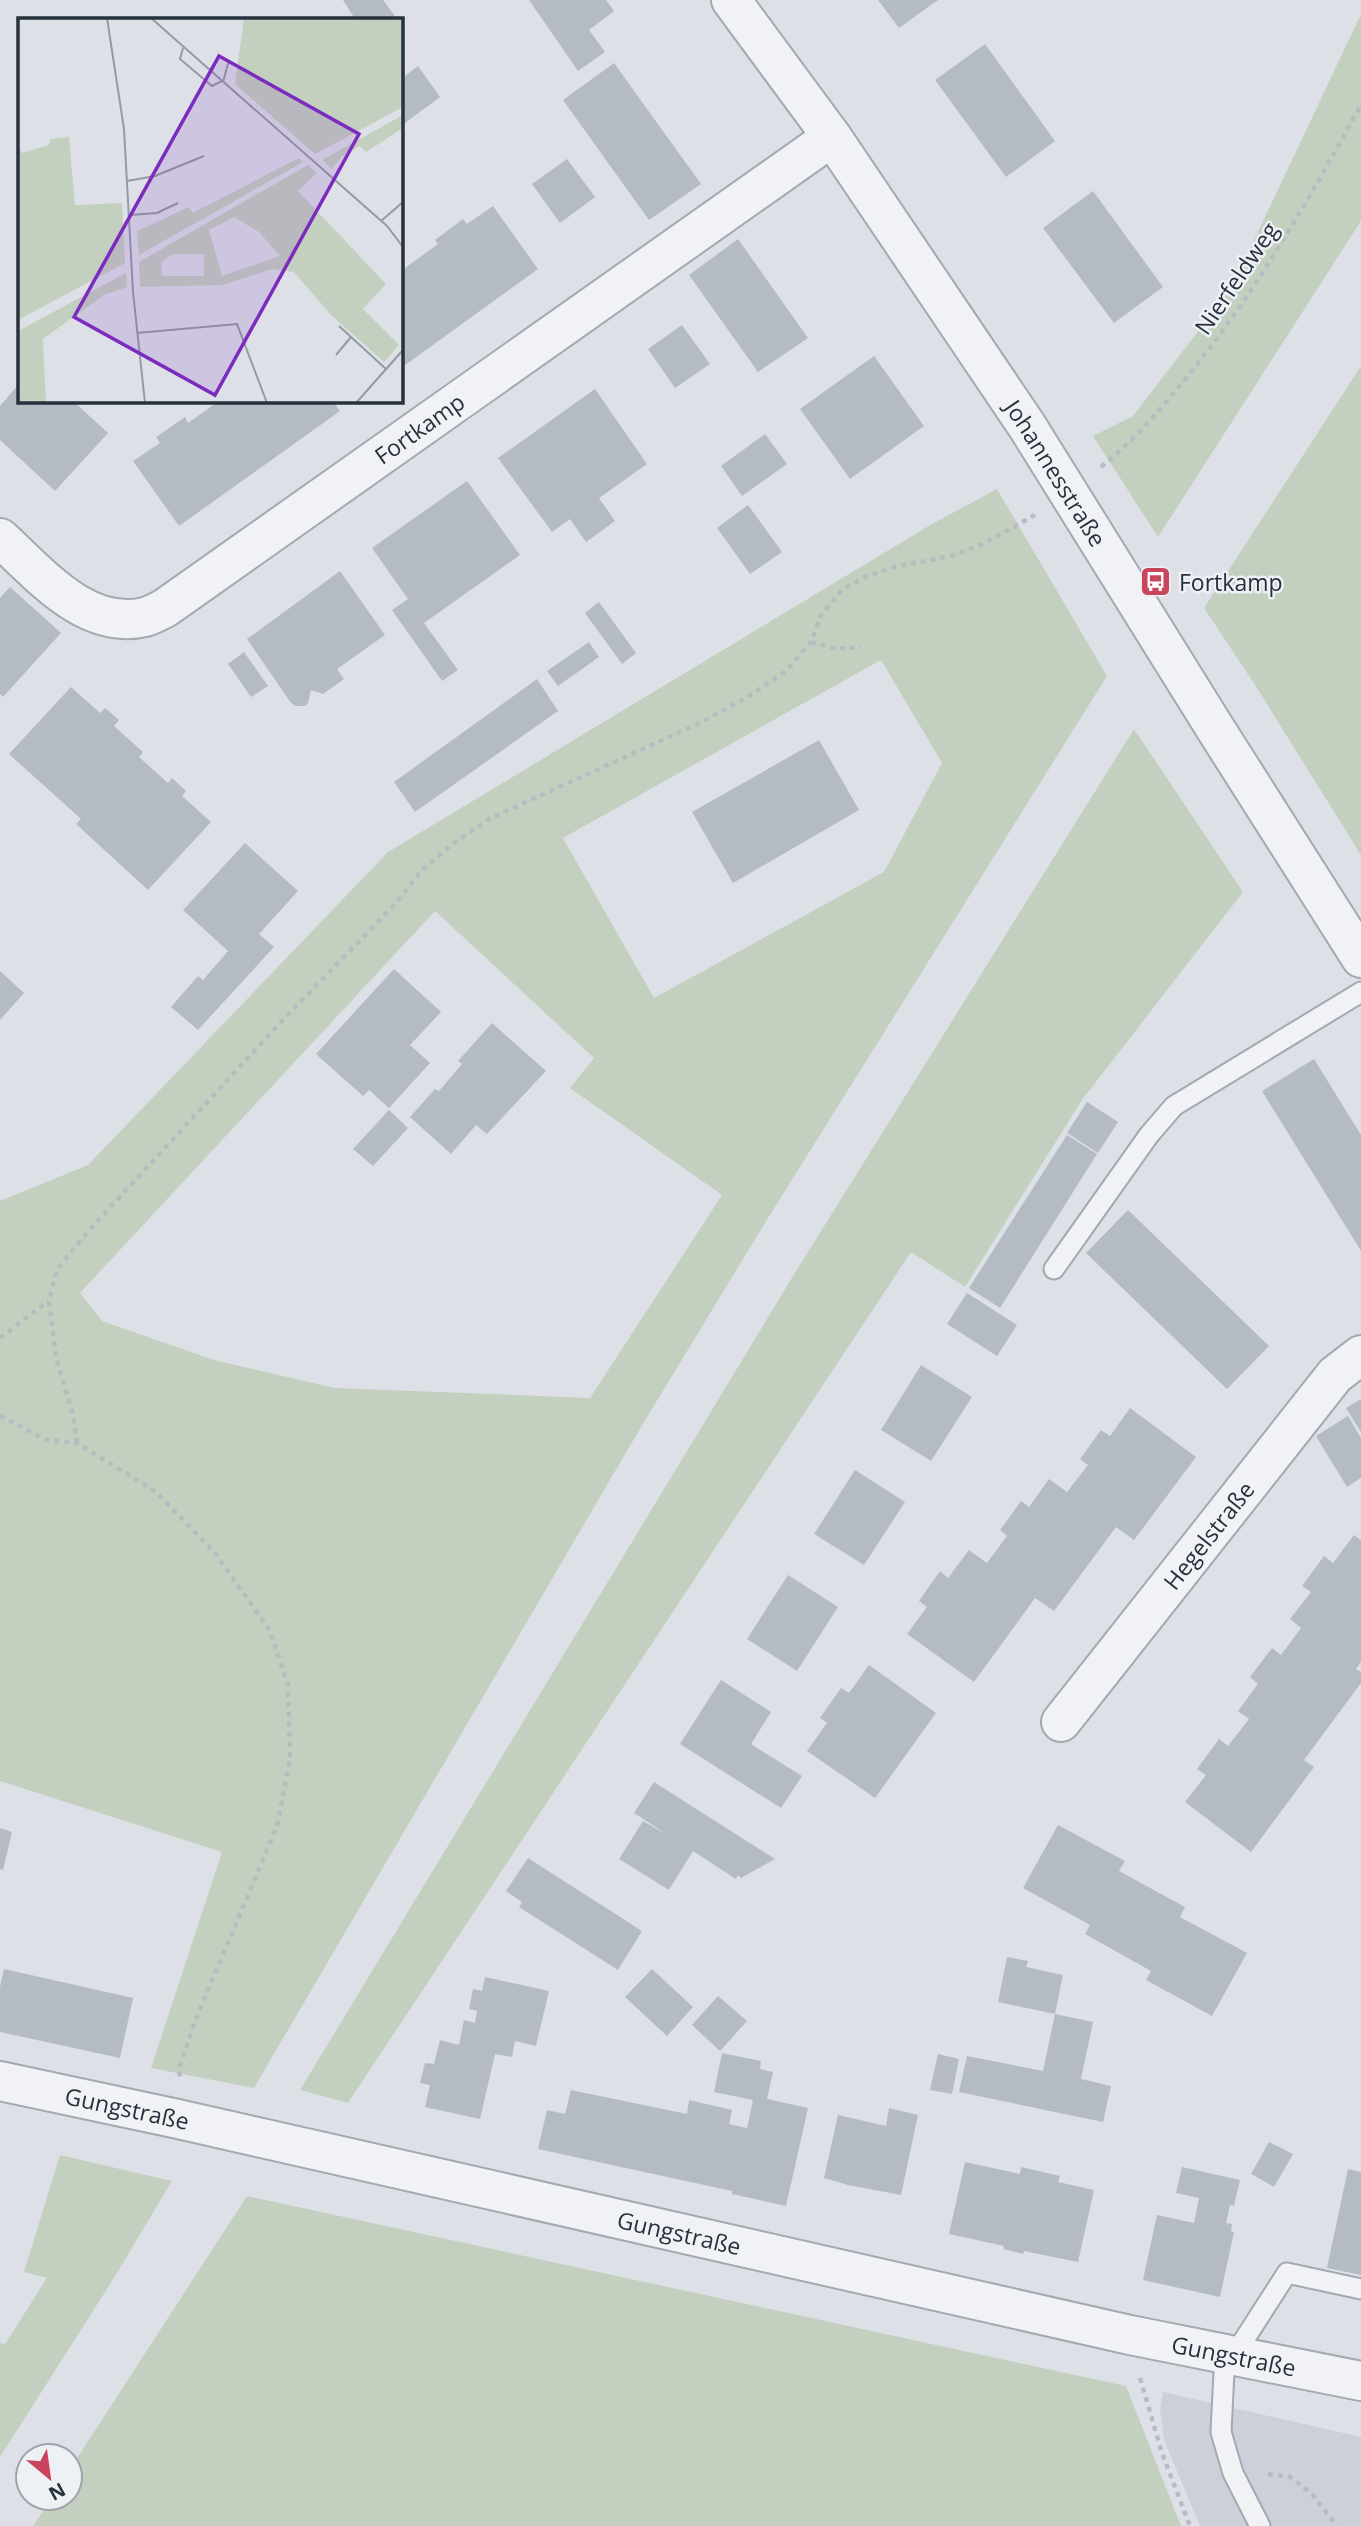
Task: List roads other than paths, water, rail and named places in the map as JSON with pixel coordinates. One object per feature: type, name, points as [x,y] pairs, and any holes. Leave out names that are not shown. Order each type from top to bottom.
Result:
[{"type":"street","name":"Johannesstraße","points":[[732,0],[831,137],[1027,426],[1361,958]]},
{"type":"street","name":"Fortkamp","points":[[0,538],[66,598],[93,613],[121,618],[145,617],[165,608],[831,137]]},
{"type":"street","name":"Hegelstraße","points":[[1060,1722],[1335,1376],[1361,1355]]},
{"type":"street","name":"Gungstraße","points":[[0,2081],[1130,2335],[1361,2381]]},
{"type":"lane","points":[[1054,1269],[1149,1135],[1174,1106],[1361,992]]},
{"type":"lane","points":[[1260,2526],[1233,2473],[1221,2432],[1230,2353],[1287,2273],[1361,2289]]},
{"type":"place","name":"Fortkamp","points":[[1156,582]]}]
